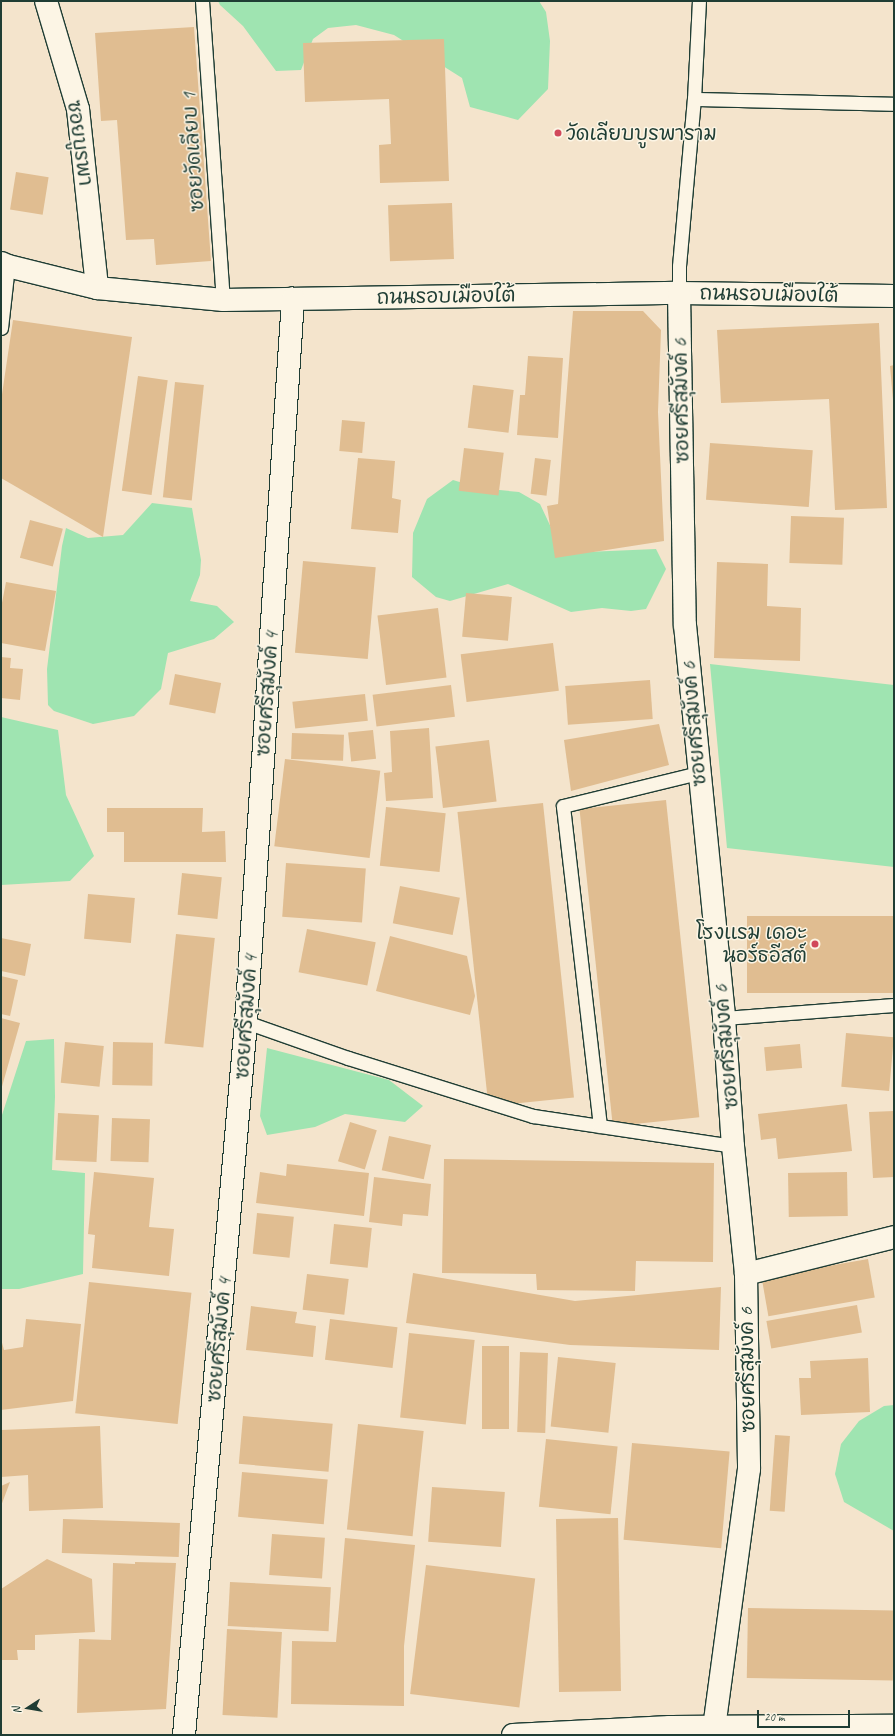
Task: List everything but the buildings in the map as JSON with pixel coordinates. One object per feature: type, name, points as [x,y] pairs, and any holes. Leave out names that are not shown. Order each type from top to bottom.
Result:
[{"type":"street","name":"ซอยบูรพา","points":[[46,1],[78,109],[97,288]]},
{"type":"street","name":"ถนนรอบเมืองใต้","points":[[5,264],[97,288],[223,300],[679,293],[894,296]]},
{"type":"street","name":"ซอยศรีสุมังค์ 6","points":[[679,293],[685,625],[698,773],[724,1018],[733,1146],[746,1274],[749,1469],[714,1727]]},
{"type":"street","name":"ซอยศรีสุมังค์ 4","points":[[184,1735],[246,1022],[293,299]]},
{"type":"street","points":[[746,1274],[894,1237]]},
{"type":"street","points":[[513,1735],[670,1731],[714,1727],[894,1726]]},
{"type":"lane","name":"ซอยวัดเลียบ 1","points":[[202,1],[223,300]]},
{"type":"lane","points":[[679,293],[679,266],[694,99],[699,1]]},
{"type":"lane","points":[[694,99],[894,104]]},
{"type":"lane","points":[[1,328],[5,264]]},
{"type":"lane","points":[[600,1126],[563,806],[698,773]]},
{"type":"lane","points":[[724,1018],[894,1005]]},
{"type":"lane","points":[[246,1022],[348,1058],[533,1116],[733,1146]]},
{"type":"green space","points":[[218,1],[539,1],[546,12],[550,41],[548,89],[518,120],[470,107],[462,78],[394,35],[356,25],[328,28],[313,39],[301,70],[276,71],[243,26],[220,5]]},
{"type":"green space","points":[[453,480],[479,488],[519,492],[540,504],[563,553],[656,549],[666,569],[646,609],[631,611],[602,608],[571,612],[508,584],[450,601],[436,597],[412,577],[413,533],[427,499]]},
{"type":"green space","points":[[152,503],[192,508],[201,560],[200,575],[190,601],[217,606],[234,622],[214,639],[168,653],[161,689],[134,716],[93,724],[54,711],[48,705],[47,669],[62,546],[66,528],[88,538],[123,535]]},
{"type":"green space","points":[[710,664],[894,685],[894,867],[727,848]]},
{"type":"green space","points":[[1,717],[58,730],[66,795],[94,856],[70,881],[1,885]]},
{"type":"green space","points":[[54,1039],[55,1097],[52,1170],[85,1173],[83,1274],[19,1289],[1,1289],[1,1118],[26,1041]]},
{"type":"green space","points":[[267,1048],[389,1080],[423,1106],[405,1122],[345,1114],[315,1127],[267,1135],[260,1116]]},
{"type":"green space","points":[[894,1405],[894,1531],[844,1502],[835,1474],[841,1444],[859,1421],[884,1406]]},
{"type":"place","name":"วัดเลียบบูรพาราม","points":[[558,133]]},
{"type":"place","name":"โรงแรม เดอะ นอร์ธอีสต์","points":[[815,944]]}]
